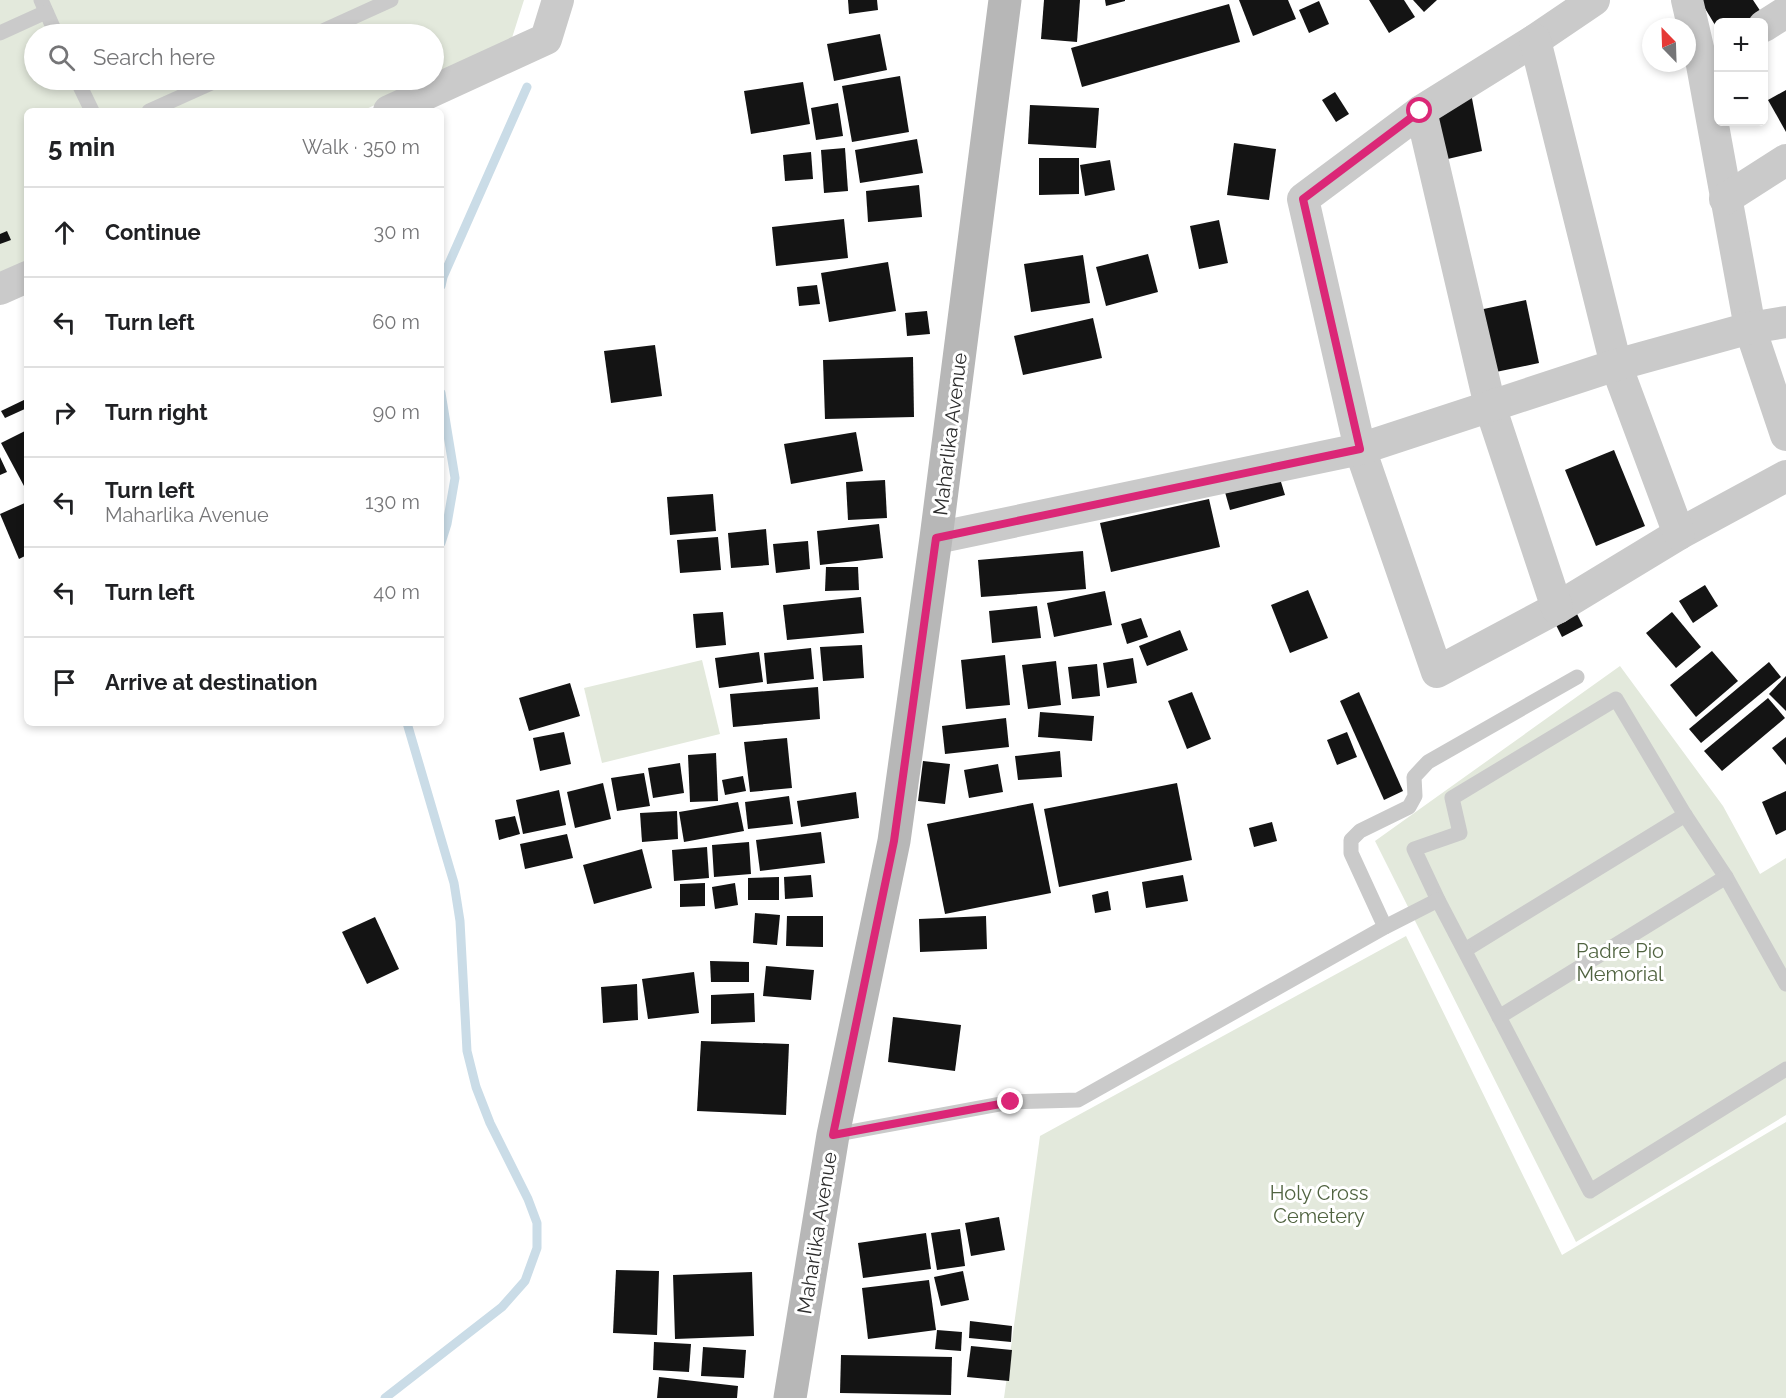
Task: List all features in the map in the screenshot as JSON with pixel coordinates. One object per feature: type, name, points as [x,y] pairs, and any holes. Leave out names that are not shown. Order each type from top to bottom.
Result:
[{"type":"main road","name":"Maharlika Avenue","points":[[790,1398],[833,1135],[894,841],[936,538],[1005,0]]},
{"type":"street","points":[[444,86],[546,39],[558,0]]},
{"type":"street","points":[[1594,0],[1535,40],[1420,111],[1303,199],[1360,449],[1437,672],[1557,608],[1679,534],[1786,476]]},
{"type":"street","points":[[1687,0],[1710,60],[1725,199],[1750,328],[1786,435]]},
{"type":"street","points":[[1768,23],[1786,12]]},
{"type":"street","points":[[1535,40],[1616,365],[1679,534]]},
{"type":"street","points":[[396,108],[435,90]]},
{"type":"street","points":[[1420,111],[1490,406],[1557,608]]},
{"type":"street","points":[[1725,199],[1786,160]]},
{"type":"street","points":[[0,289],[24,278]]},
{"type":"street","points":[[936,538],[1360,449],[1616,365],[1750,328],[1786,322]]},
{"type":"lane","points":[[338,24],[391,0]]},
{"type":"lane","points":[[0,33],[44,6],[52,24]]},
{"type":"lane","points":[[82,90],[91,108]]},
{"type":"lane","points":[[156,108],[196,90]]},
{"type":"lane","points":[[1385,927],[1351,853],[1351,840],[1360,831],[1409,807],[1415,796],[1414,777],[1428,762],[1577,677]]},
{"type":"lane","points":[[1786,984],[1726,877],[1685,815],[1616,699],[1452,798],[1460,833],[1414,849],[1438,900],[1590,1191],[1786,1069]]},
{"type":"lane","points":[[1465,950],[1685,815]]},
{"type":"lane","points":[[1499,1017],[1726,877]]},
{"type":"lane","points":[[833,1135],[1011,1102],[1078,1100],[1385,927],[1438,900]]},
{"type":"green space","points":[[0,0],[524,0],[511,41],[444,72],[444,24],[24,24],[24,90],[407,90],[368,108],[24,108],[24,268],[0,280]]},
{"type":"green space","points":[[702,660],[720,734],[602,763],[584,688]]},
{"type":"green space","name":"Padre Pio Memorial","points":[[1620,666],[1723,806],[1760,874],[1786,858],[1786,1115],[1576,1242],[1375,841]]},
{"type":"green space","name":"Holy Cross Cemetery","points":[[1406,936],[1562,1255],[1786,1122],[1786,1398],[1004,1398],[1040,1136]]},
{"type":"building","points":[[848,0],[877,0],[878,10],[849,14]]},
{"type":"building","points":[[1044,0],[1080,0],[1077,42],[1041,39]]},
{"type":"building","points":[[1105,0],[1125,0],[1125,1],[1106,6]]},
{"type":"building","points":[[1239,0],[1288,0],[1296,19],[1253,36]]},
{"type":"building","points":[[1369,0],[1404,0],[1415,17],[1389,33]]},
{"type":"building","points":[[1413,0],[1437,0],[1424,12]]},
{"type":"building","points":[[1700,0],[1753,0],[1763,15],[1757,18],[1714,18],[1714,23]]},
{"type":"building","points":[[1319,1],[1329,24],[1309,33],[1299,10]]},
{"type":"building","points":[[1229,4],[1240,42],[1082,87],[1071,48]]},
{"type":"building","points":[[880,34],[887,70],[834,81],[827,44]]},
{"type":"building","points":[[900,76],[909,132],[852,142],[842,86]]},
{"type":"building","points":[[803,82],[810,124],[751,134],[744,91]]},
{"type":"building","points":[[1470,88],[1482,151],[1439,161],[1431,113]]},
{"type":"building","points":[[1786,90],[1786,132],[1768,100]]},
{"type":"building","points":[[1335,92],[1349,114],[1336,122],[1322,100]]},
{"type":"building","points":[[838,103],[843,136],[816,140],[811,108]]},
{"type":"building","points":[[1030,105],[1099,108],[1096,148],[1028,144]]},
{"type":"building","points":[[917,139],[923,173],[860,183],[855,150]]},
{"type":"building","points":[[1234,143],[1276,149],[1269,200],[1227,195]]},
{"type":"building","points":[[845,148],[848,191],[824,193],[821,150]]},
{"type":"building","points":[[811,152],[813,179],[785,181],[783,155]]},
{"type":"building","points":[[1039,158],[1079,158],[1079,194],[1039,195]]},
{"type":"building","points":[[1110,160],[1115,190],[1085,196],[1080,165]]},
{"type":"building","points":[[919,185],[922,217],[868,222],[866,191]]},
{"type":"building","points":[[844,219],[848,258],[776,266],[772,227]]},
{"type":"building","points":[[1219,220],[1228,263],[1199,269],[1190,226]]},
{"type":"building","points":[[7,231],[11,240],[0,244],[0,234]]},
{"type":"building","points":[[1148,254],[1158,292],[1106,306],[1096,267]]},
{"type":"building","points":[[1083,255],[1090,303],[1031,312],[1024,264]]},
{"type":"building","points":[[888,262],[896,311],[829,322],[821,273]]},
{"type":"building","points":[[817,285],[820,304],[799,306],[797,287]]},
{"type":"building","points":[[1526,300],[1539,363],[1491,373],[1479,310]]},
{"type":"building","points":[[927,311],[930,334],[907,336],[905,313]]},
{"type":"building","points":[[1093,318],[1102,358],[1023,375],[1014,336]]},
{"type":"building","points":[[655,345],[662,396],[611,403],[604,351]]},
{"type":"building","points":[[913,357],[914,417],[825,419],[823,360]]},
{"type":"building","points":[[24,400],[24,409],[5,418],[1,411]]},
{"type":"building","points":[[24,432],[24,486],[1,443]]},
{"type":"building","points":[[856,432],[863,471],[791,484],[784,444]]},
{"type":"building","points":[[1614,450],[1645,526],[1596,546],[1565,470]]},
{"type":"building","points":[[0,457],[7,472],[0,475]]},
{"type":"building","points":[[1277,469],[1285,495],[1230,510],[1223,485]]},
{"type":"building","points":[[885,480],[887,518],[848,520],[846,482]]},
{"type":"building","points":[[713,494],[716,531],[670,535],[667,497]]},
{"type":"building","points":[[1209,499],[1220,547],[1111,572],[1100,523]]},
{"type":"building","points":[[24,503],[24,556],[19,559],[0,514]]},
{"type":"building","points":[[879,524],[883,558],[820,565],[817,531]]},
{"type":"building","points":[[766,529],[769,565],[731,568],[728,533]]},
{"type":"building","points":[[718,537],[721,570],[680,573],[677,540]]},
{"type":"building","points":[[808,541],[810,569],[776,573],[773,544]]},
{"type":"building","points":[[1083,551],[1086,589],[981,597],[978,560]]},
{"type":"building","points":[[826,567],[858,567],[859,590],[825,591]]},
{"type":"building","points":[[1705,585],[1718,606],[1693,623],[1679,601]]},
{"type":"building","points":[[1308,590],[1328,638],[1290,653],[1271,605]]},
{"type":"building","points":[[1105,591],[1112,625],[1054,637],[1047,603]]},
{"type":"building","points":[[861,597],[864,633],[787,640],[783,605]]},
{"type":"building","points":[[1572,604],[1583,626],[1562,637],[1551,615]]},
{"type":"building","points":[[1037,606],[1041,638],[992,643],[989,611]]},
{"type":"building","points":[[723,612],[726,645],[696,648],[693,614]]},
{"type":"building","points":[[1672,612],[1701,647],[1676,668],[1646,633]]},
{"type":"building","points":[[1141,618],[1148,637],[1127,644],[1121,624]]},
{"type":"building","points":[[1180,630],[1188,650],[1147,666],[1139,646]]},
{"type":"building","points":[[862,645],[864,678],[823,681],[820,647]]},
{"type":"building","points":[[811,648],[814,679],[767,684],[764,653]]},
{"type":"building","points":[[1712,651],[1738,681],[1696,717],[1670,685]]},
{"type":"building","points":[[759,652],[763,682],[719,688],[715,658]]},
{"type":"building","points":[[1005,655],[1010,705],[966,709],[961,660]]},
{"type":"building","points":[[1133,658],[1137,683],[1107,688],[1103,663]]},
{"type":"building","points":[[1056,661],[1061,705],[1028,709],[1022,665]]},
{"type":"building","points":[[1769,662],[1781,677],[1701,743],[1689,729]]},
{"type":"building","points":[[1097,664],[1100,696],[1072,699],[1068,667]]},
{"type":"building","points":[[1786,676],[1786,711],[1769,694]]},
{"type":"building","points":[[570,683],[580,716],[529,731],[519,698]]},
{"type":"building","points":[[818,687],[820,719],[733,727],[730,694]]},
{"type":"building","points":[[1192,692],[1211,739],[1187,749],[1168,701]]},
{"type":"building","points":[[1359,692],[1403,791],[1384,800],[1340,701]]},
{"type":"building","points":[[1768,698],[1785,718],[1722,771],[1704,751]]},
{"type":"building","points":[[1040,712],[1094,716],[1092,741],[1038,737]]},
{"type":"building","points":[[1006,718],[1009,747],[945,754],[942,726]]},
{"type":"building","points":[[564,732],[571,764],[540,771],[533,738]]},
{"type":"building","points":[[1347,732],[1357,757],[1337,765],[1327,740]]},
{"type":"building","points":[[1786,737],[1786,765],[1772,748]]},
{"type":"building","points":[[787,738],[792,788],[750,792],[744,742]]},
{"type":"building","points":[[1060,751],[1062,777],[1018,780],[1015,756]]},
{"type":"building","points":[[716,753],[718,801],[690,802],[688,755]]},
{"type":"building","points":[[923,761],[950,764],[945,804],[918,801]]},
{"type":"building","points":[[680,763],[684,793],[653,798],[648,768]]},
{"type":"building","points":[[998,764],[1003,792],[969,798],[964,770]]},
{"type":"building","points":[[644,773],[650,806],[617,811],[611,778]]},
{"type":"building","points":[[743,776],[746,791],[725,795],[722,780]]},
{"type":"building","points":[[603,783],[611,819],[575,828],[567,792]]},
{"type":"building","points":[[1177,783],[1192,860],[1059,887],[1044,809]]},
{"type":"building","points":[[559,790],[566,825],[523,834],[516,800]]},
{"type":"building","points":[[1786,791],[1786,830],[1776,835],[1762,802]]},
{"type":"building","points":[[856,792],[859,818],[801,827],[797,801]]},
{"type":"building","points":[[789,796],[793,824],[748,829],[745,802]]},
{"type":"building","points":[[738,802],[744,831],[684,842],[679,812]]},
{"type":"building","points":[[1033,803],[1051,893],[945,914],[927,824]]},
{"type":"building","points":[[677,811],[678,839],[642,842],[640,813]]},
{"type":"building","points":[[515,816],[520,834],[499,840],[495,820]]},
{"type":"building","points":[[1272,822],[1277,841],[1254,847],[1249,828]]},
{"type":"building","points":[[821,832],[825,863],[760,871],[756,840]]},
{"type":"building","points":[[567,834],[573,858],[525,869],[520,844]]},
{"type":"building","points":[[749,842],[751,874],[714,877],[712,845]]},
{"type":"building","points":[[707,847],[709,878],[674,881],[672,850]]},
{"type":"building","points":[[642,849],[652,888],[594,904],[583,865]]},
{"type":"building","points":[[811,875],[813,897],[785,899],[784,877]]},
{"type":"building","points":[[1183,875],[1188,901],[1146,908],[1142,882]]},
{"type":"building","points":[[779,877],[779,900],[748,900],[748,878]]},
{"type":"building","points":[[705,883],[705,906],[680,907],[680,884]]},
{"type":"building","points":[[735,883],[738,905],[715,909],[712,887]]},
{"type":"building","points":[[1108,891],[1111,910],[1095,913],[1092,895]]},
{"type":"building","points":[[755,913],[780,915],[777,945],[753,943]]},
{"type":"building","points":[[787,916],[823,916],[823,947],[786,946]]},
{"type":"building","points":[[986,916],[987,949],[920,952],[919,919]]},
{"type":"building","points":[[375,917],[399,969],[367,984],[342,932]]},
{"type":"building","points":[[710,961],[749,962],[749,982],[711,982]]},
{"type":"building","points":[[766,966],[814,970],[811,1000],[763,996]]},
{"type":"building","points":[[694,972],[699,1013],[648,1019],[642,979]]},
{"type":"building","points":[[637,984],[638,1020],[603,1023],[601,987]]},
{"type":"building","points":[[754,993],[755,1022],[711,1024],[711,995]]},
{"type":"building","points":[[893,1017],[961,1025],[955,1071],[888,1062]]},
{"type":"building","points":[[701,1041],[789,1044],[786,1115],[697,1111]]},
{"type":"building","points":[[999,1217],[1005,1250],[971,1256],[965,1223]]},
{"type":"building","points":[[960,1229],[965,1266],[937,1270],[931,1233]]},
{"type":"building","points":[[926,1233],[931,1269],[863,1278],[858,1243]]},
{"type":"building","points":[[616,1270],[659,1271],[657,1335],[613,1333]]},
{"type":"building","points":[[963,1271],[969,1300],[941,1306],[934,1277]]},
{"type":"building","points":[[752,1272],[754,1336],[675,1339],[673,1275]]},
{"type":"building","points":[[929,1280],[936,1330],[868,1339],[862,1288]]},
{"type":"building","points":[[970,1321],[1012,1326],[1011,1342],[969,1338]]},
{"type":"building","points":[[937,1330],[962,1332],[961,1351],[935,1349]]},
{"type":"building","points":[[654,1342],[691,1344],[689,1372],[653,1370]]},
{"type":"building","points":[[971,1346],[1012,1350],[1009,1381],[967,1377]]},
{"type":"building","points":[[703,1347],[746,1350],[744,1378],[701,1376]]},
{"type":"building","points":[[841,1355],[952,1357],[951,1395],[840,1393]]},
{"type":"building","points":[[659,1377],[738,1386],[737,1398],[657,1398]]},
{"type":"waterway","points":[[444,275],[527,87]]},
{"type":"waterway","points":[[444,411],[455,478],[444,534]]},
{"type":"waterway","points":[[385,1398],[502,1307],[525,1281],[537,1248],[537,1223],[528,1199],[490,1123],[476,1087],[467,1051],[460,921],[454,883],[408,726]]},
{"type":"route","points":[[1011,1102],[833,1135],[894,841],[936,538],[1360,449],[1303,199],[1420,111]]}]
